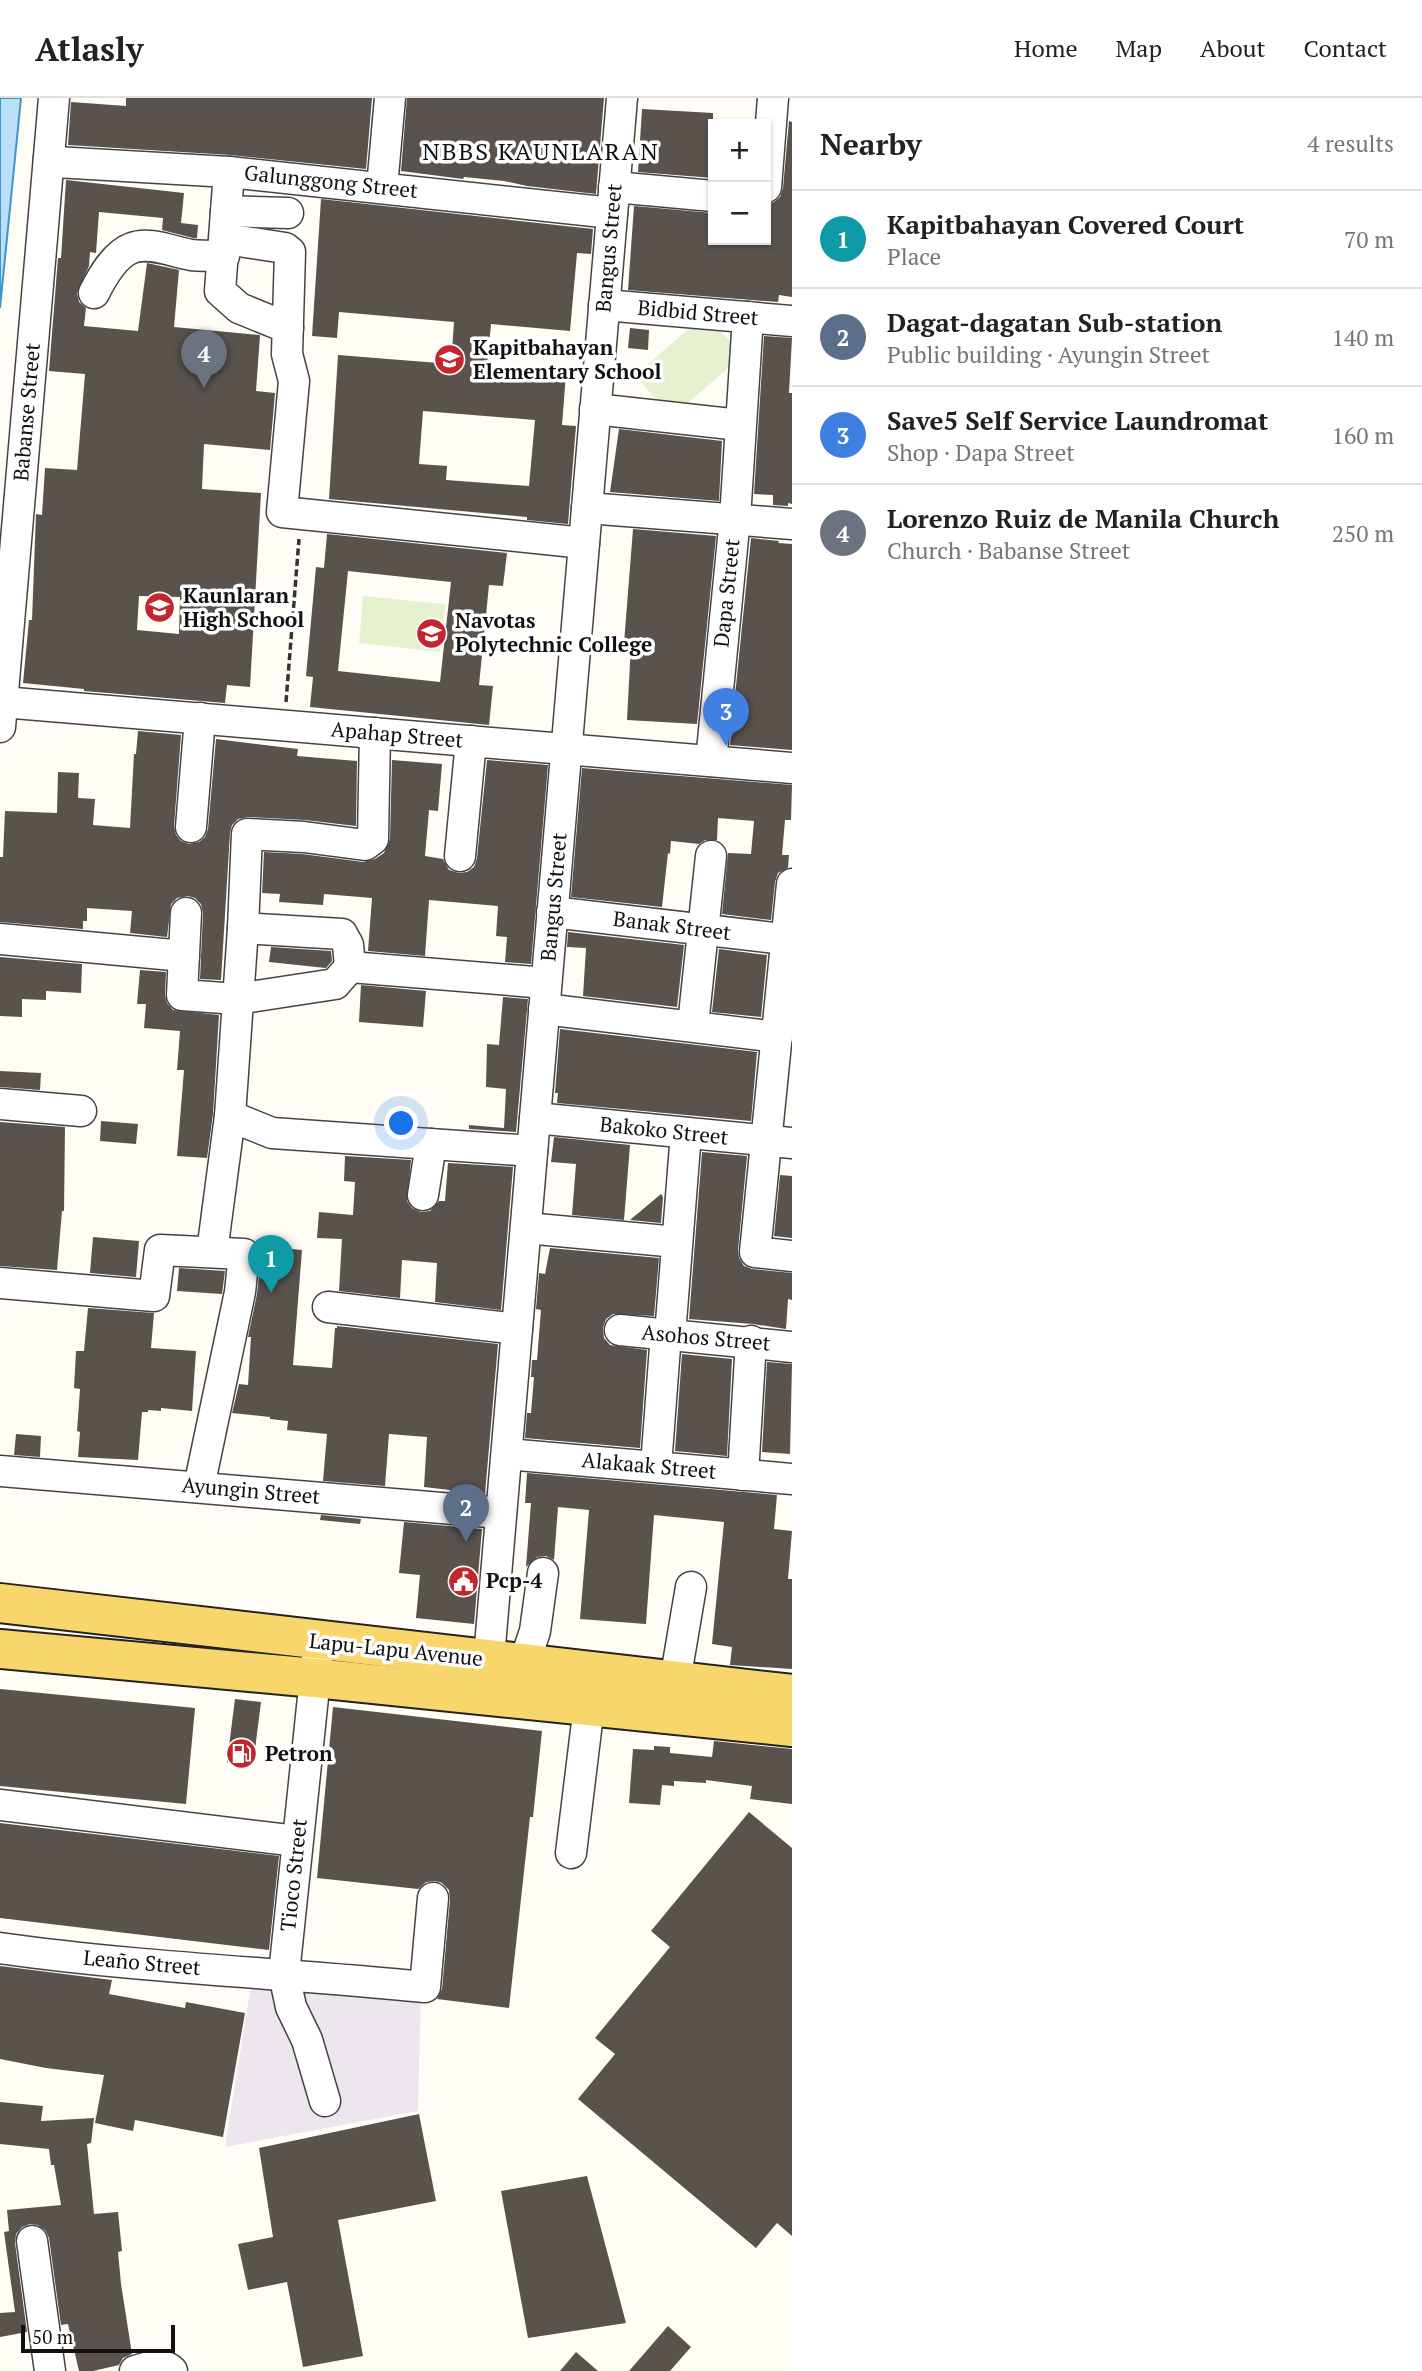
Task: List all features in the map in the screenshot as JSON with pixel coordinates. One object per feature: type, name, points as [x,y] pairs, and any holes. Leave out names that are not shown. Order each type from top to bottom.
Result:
[{"type":"main road","name":"Lapu-Lapu Avenue","points":[[0,1603],[317,1659]]},
{"type":"main road","name":"Lapu-Lapu Avenue","points":[[0,1649],[317,1659],[500,1673],[675,1681],[792,1694]]},
{"type":"main road","name":"Lapu-Lapu Avenue","points":[[500,1673],[589,1706],[792,1727]]},
{"type":"street","name":"Babanse Street","points":[[1,714],[54,98]]},
{"type":"street","points":[[382,187],[390,98]]},
{"type":"street","name":"Bangus Street","points":[[500,1673],[501,1513],[622,98]]},
{"type":"street","points":[[766,182],[772,98],[792,100]]},
{"type":"street","name":"Galunggong Street","points":[[49,159],[55,162],[229,172],[382,187],[613,200],[708,196]]},
{"type":"street","points":[[229,172],[220,290],[239,308],[288,328]]},
{"type":"street","points":[[94,293],[102,278],[122,254],[131,248],[142,246],[192,255],[225,235],[288,213]]},
{"type":"street","points":[[225,235],[285,248],[290,252],[287,354],[294,381],[292,513],[584,543]]},
{"type":"street","name":"Bidbid Street","points":[[604,304],[792,321]]},
{"type":"street","name":"Dapa Street","points":[[711,761],[735,518],[748,317]]},
{"type":"street","points":[[595,409],[740,425]]},
{"type":"street","points":[[587,508],[792,524]]},
{"type":"street","name":"Apahap Street","points":[[1,714],[200,718],[792,768]]},
{"type":"street","points":[[191,827],[200,718]]},
{"type":"street","points":[[212,1252],[230,1116],[247,834],[304,836],[365,845],[373,839],[375,733]]},
{"type":"street","points":[[460,856],[471,741]]},
{"type":"street","points":[[693,1025],[711,856]]},
{"type":"street","points":[[792,884],[789,940],[777,1037],[779,1142],[755,1252],[792,1256]]},
{"type":"street","name":"Banak Street","points":[[552,912],[789,940]]},
{"type":"street","points":[[186,913],[182,995],[237,999],[335,984],[350,968],[348,946],[342,934],[243,928]]},
{"type":"street","points":[[0,939],[184,956]]},
{"type":"street","points":[[350,968],[545,996],[693,1025],[777,1037]]},
{"type":"street","points":[[0,1104],[81,1111]]},
{"type":"street","points":[[230,1116],[272,1133],[532,1151]]},
{"type":"street","name":"Bakoko Street","points":[[535,1118],[779,1142]]},
{"type":"street","points":[[656,1466],[665,1347],[670,1335],[685,1133]]},
{"type":"street","points":[[423,1195],[431,1144]]},
{"type":"street","points":[[526,1228],[677,1242]]},
{"type":"street","points":[[0,1283],[154,1296],[160,1250],[244,1254],[240,1292],[199,1487]]},
{"type":"street","points":[[328,1307],[517,1329]]},
{"type":"street","name":"Asohos Street","points":[[620,1330],[792,1347]]},
{"type":"street","points":[[743,1475],[751,1341]]},
{"type":"street","name":"Alakaak Street","points":[[507,1454],[792,1479]]},
{"type":"street","name":"Ayungin Street","points":[[0,1471],[501,1513]]},
{"type":"street","points":[[500,1673],[535,1631],[543,1573]]},
{"type":"street","points":[[675,1681],[691,1587]]},
{"type":"street","name":"Tioco Street","points":[[317,1659],[284,1974],[291,2007],[307,2040],[325,2101]]},
{"type":"street","points":[[571,1853],[589,1706]]},
{"type":"street","points":[[0,1805],[297,1841]]},
{"type":"street","points":[[284,1974],[425,1987],[433,1898]]},
{"type":"street","name":"Leaño Street","points":[[0,1948],[123,1964],[284,1974]]},
{"type":"street","points":[[32,2241],[50,2371]]},
{"type":"street","points":[[135,2371],[160,2365],[170,2369]]},
{"type":"path","points":[[284,726],[292,513]]},
{"type":"shaded area","points":[[251,1985],[421,1995],[418,2111],[225,2147]]},
{"type":"green space","points":[[706,314],[742,356],[671,417],[635,375]]},
{"type":"green space","points":[[363,596],[445,604],[440,652],[359,643]]},
{"type":"water","points":[[0,98],[21,98],[0,308]]},
{"type":"building","points":[[126,98],[372,98],[366,169],[230,155],[68,145],[71,102],[126,106]]},
{"type":"building","points":[[407,98],[604,98],[596,194],[504,181],[401,171]]},
{"type":"building","points":[[642,109],[713,113],[713,119],[708,119],[708,178],[638,172]]},
{"type":"building","points":[[789,121],[792,122],[792,297],[779,295],[778,302],[628,290],[634,206],[708,213],[708,245],[771,245],[771,203],[780,197]]},
{"type":"building","points":[[66,180],[184,193],[181,223],[198,225],[197,238],[162,230],[163,218],[99,212],[96,253],[90,252],[89,266],[77,293],[79,302],[86,308],[84,326],[138,331],[147,263],[179,270],[174,327],[260,335],[256,391],[275,393],[270,450],[204,444],[202,489],[261,493],[250,687],[227,685],[225,703],[23,683],[29,620],[32,620],[36,514],[42,515],[45,468],[77,470],[85,374],[49,371],[58,258],[61,258]],"holes":[[[139,596],[180,597],[179,634],[137,630]]]},
{"type":"building","name":"Kapitbahayan Elementary School","points":[[321,199],[593,229],[591,254],[577,253],[570,331],[491,324],[487,367],[566,374],[562,425],[576,426],[568,524],[527,520],[527,517],[329,499],[338,355],[451,364],[454,322],[339,312],[337,338],[312,336]],"holes":[[[423,411],[535,420],[529,486],[446,480],[447,466],[419,464]]]},
{"type":"building","points":[[630,328],[649,330],[648,350],[628,348]]},
{"type":"building","points":[[764,336],[792,338],[789,393],[792,393],[792,504],[788,503],[788,506],[773,505],[773,495],[754,494]]},
{"type":"building","points":[[619,429],[722,441],[719,501],[610,492]]},
{"type":"building","points":[[633,529],[716,536],[697,724],[627,720],[631,644],[624,643]]},
{"type":"building","points":[[327,534],[507,553],[503,586],[489,585],[479,685],[493,686],[489,725],[310,707],[313,677],[306,676],[316,567],[324,568]],"holes":[[[348,571],[451,582],[440,682],[338,671]]]},
{"type":"building","points":[[751,538],[792,544],[792,750],[730,745]]},
{"type":"building","points":[[138,731],[181,735],[174,826],[181,841],[189,844],[199,842],[208,829],[216,739],[298,749],[297,756],[357,761],[356,826],[248,817],[238,819],[232,825],[221,980],[200,979],[203,913],[201,904],[188,896],[177,898],[171,904],[167,937],[130,933],[132,911],[87,908],[87,921],[83,921],[83,929],[0,922],[0,857],[3,857],[5,811],[57,813],[58,772],[79,773],[78,798],[95,799],[93,825],[130,828]]},
{"type":"building","points":[[392,760],[442,764],[438,811],[429,810],[425,856],[443,859],[449,870],[459,873],[474,867],[477,858],[487,760],[548,765],[531,964],[505,962],[507,937],[496,936],[498,906],[429,900],[425,956],[368,951],[372,898],[324,894],[323,905],[279,902],[280,894],[262,893],[264,852],[363,862],[384,853],[390,839]]},
{"type":"building","points":[[582,768],[792,785],[791,820],[785,820],[782,855],[789,855],[788,868],[778,873],[775,882],[771,920],[722,914],[728,853],[751,854],[754,821],[718,818],[717,840],[705,840],[699,844],[671,841],[662,907],[571,897]]},
{"type":"building","points":[[568,932],[684,945],[677,1007],[583,996],[586,948],[567,947]]},
{"type":"building","points":[[271,947],[331,951],[332,961],[326,968],[269,962]]},
{"type":"building","points":[[719,949],[767,955],[761,1017],[712,1012]]},
{"type":"building","points":[[0,957],[82,964],[81,993],[46,991],[46,1000],[22,999],[22,1017],[0,1016]]},
{"type":"building","points":[[140,970],[166,972],[165,995],[173,1010],[219,1015],[213,1114],[207,1158],[177,1156],[184,1070],[177,1070],[180,1031],[144,1028],[146,1004],[137,1004]]},
{"type":"building","points":[[361,985],[426,991],[423,1027],[359,1022]]},
{"type":"building","points":[[503,997],[528,999],[516,1132],[469,1129],[469,1125],[504,1128],[506,1089],[486,1087],[487,1044],[499,1045]]},
{"type":"building","points":[[560,1029],[757,1052],[751,1121],[557,1103],[558,1093],[555,1093]]},
{"type":"building","points":[[0,1071],[41,1073],[40,1090],[0,1087]]},
{"type":"building","points":[[101,1121],[138,1124],[136,1144],[100,1141]]},
{"type":"building","points":[[0,1122],[65,1127],[64,1211],[57,1270],[0,1266]]},
{"type":"building","points":[[554,1137],[630,1145],[624,1220],[572,1215],[576,1164],[551,1162]]},
{"type":"building","points":[[702,1152],[747,1156],[739,1258],[744,1266],[752,1269],[792,1273],[792,1300],[788,1299],[786,1329],[689,1319]]},
{"type":"building","points":[[345,1156],[411,1160],[407,1201],[412,1208],[421,1212],[430,1211],[439,1201],[445,1201],[448,1163],[513,1167],[501,1310],[435,1302],[437,1263],[402,1260],[400,1298],[339,1291],[342,1239],[317,1238],[319,1212],[353,1215],[355,1182],[344,1181]]},
{"type":"building","points":[[780,1175],[792,1176],[792,1238],[774,1236]]},
{"type":"building","points":[[661,1194],[661,1223],[630,1220]]},
{"type":"building","points":[[93,1237],[139,1241],[136,1277],[90,1273]]},
{"type":"building","points":[[259,1246],[302,1250],[293,1365],[332,1368],[337,1326],[498,1344],[485,1494],[424,1487],[427,1437],[389,1434],[385,1486],[323,1481],[327,1434],[287,1430],[288,1421],[232,1413],[239,1384],[248,1385],[251,1337],[248,1337],[257,1294],[261,1256]]},
{"type":"building","points":[[550,1248],[659,1258],[654,1316],[613,1314],[606,1319],[603,1328],[604,1338],[610,1345],[647,1350],[640,1448],[525,1438],[527,1413],[531,1413],[534,1377],[531,1377],[532,1360],[537,1360],[541,1310],[536,1309],[539,1273],[545,1274]]},
{"type":"building","points":[[179,1268],[225,1271],[222,1294],[177,1291]]},
{"type":"building","points":[[88,1308],[154,1313],[151,1348],[196,1351],[192,1411],[161,1408],[161,1411],[142,1412],[138,1460],[78,1457],[80,1389],[74,1388],[76,1351],[84,1351]]},
{"type":"building","points":[[682,1354],[732,1359],[727,1456],[675,1451]]},
{"type":"building","points":[[767,1362],[792,1364],[790,1454],[762,1452]]},
{"type":"building","points":[[16,1434],[41,1436],[40,1457],[14,1455]]},
{"type":"building","points":[[527,1473],[777,1495],[774,1529],[792,1531],[788,1579],[792,1579],[792,1669],[730,1665],[732,1647],[712,1644],[724,1522],[654,1515],[646,1624],[580,1619],[589,1510],[558,1507],[554,1560],[546,1556],[537,1557],[526,1567],[531,1503],[525,1503]]},
{"type":"building","points":[[321,1515],[361,1519],[360,1524],[320,1520]]},
{"type":"building","points":[[404,1522],[482,1529],[474,1624],[416,1618],[420,1575],[399,1573]]},
{"type":"building","points":[[0,1689],[195,1708],[186,1804],[0,1786]]},
{"type":"building","points":[[235,1699],[261,1702],[253,1765],[227,1762]]},
{"type":"building","points":[[333,1707],[542,1731],[509,2008],[437,1999],[442,1989],[450,1900],[449,1890],[442,1883],[426,1882],[418,1889],[317,1878]]},
{"type":"building","points":[[714,1741],[792,1749],[792,1804],[750,1799],[752,1786],[706,1780],[706,1783],[674,1781],[674,1786],[662,1785],[660,1805],[629,1803],[633,1749],[654,1750],[654,1746],[670,1747],[670,1753],[712,1757]]},
{"type":"building","points":[[749,1812],[792,1848],[792,2236],[777,2223],[756,2248],[578,2099],[615,2054],[595,2038],[670,1947],[651,1931]]},
{"type":"building","points":[[0,1823],[279,1856],[269,1950],[0,1918]]},
{"type":"building","points":[[0,1966],[112,1980],[109,1994],[185,2008],[186,2002],[245,2013],[223,2137],[135,2120],[133,2131],[95,2123],[104,2075],[0,2059]]},
{"type":"building","points":[[0,2102],[43,2106],[41,2121],[94,2118],[91,2143],[87,2144],[94,2214],[118,2212],[122,2251],[118,2252],[121,2284],[132,2354],[123,2358],[119,2365],[79,2371],[68,2324],[61,2325],[49,2238],[45,2230],[38,2225],[22,2227],[16,2234],[15,2243],[27,2332],[0,2337],[0,2313],[15,2312],[4,2232],[9,2231],[7,2210],[61,2205],[49,2149],[0,2144]]},
{"type":"building","points":[[419,2114],[436,2201],[338,2220],[363,2356],[303,2367],[287,2282],[248,2290],[238,2244],[273,2237],[259,2148]]},
{"type":"building","points":[[587,2176],[626,2323],[528,2338],[501,2191]]},
{"type":"building","points":[[668,2326],[691,2347],[670,2371],[629,2371]]},
{"type":"building","points":[[576,2352],[598,2371],[560,2371]]},
{"type":"place","name":"Kapitbahayan Elementary School","points":[[450,360]]},
{"type":"place","name":"Lorenzo Ruiz de Manila Church","points":[[204,388]]},
{"type":"place","name":"Kaunlaran High School","points":[[160,608]]},
{"type":"place","name":"Navotas Polytechnic College","points":[[432,633]]},
{"type":"place","name":"Save5 Self Service Laundromat","points":[[726,746]]},
{"type":"place","name":"Kapitbahayan Covered Court","points":[[271,1293]]},
{"type":"place","name":"Dagat-dagatan Sub-station","points":[[466,1542]]},
{"type":"place","name":"Pcp-4","points":[[463,1581]]},
{"type":"place","name":"Petron","points":[[242,1754]]},
{"type":"district","name":"NBBS KAUNLARAN","points":[[541,152]]}]
